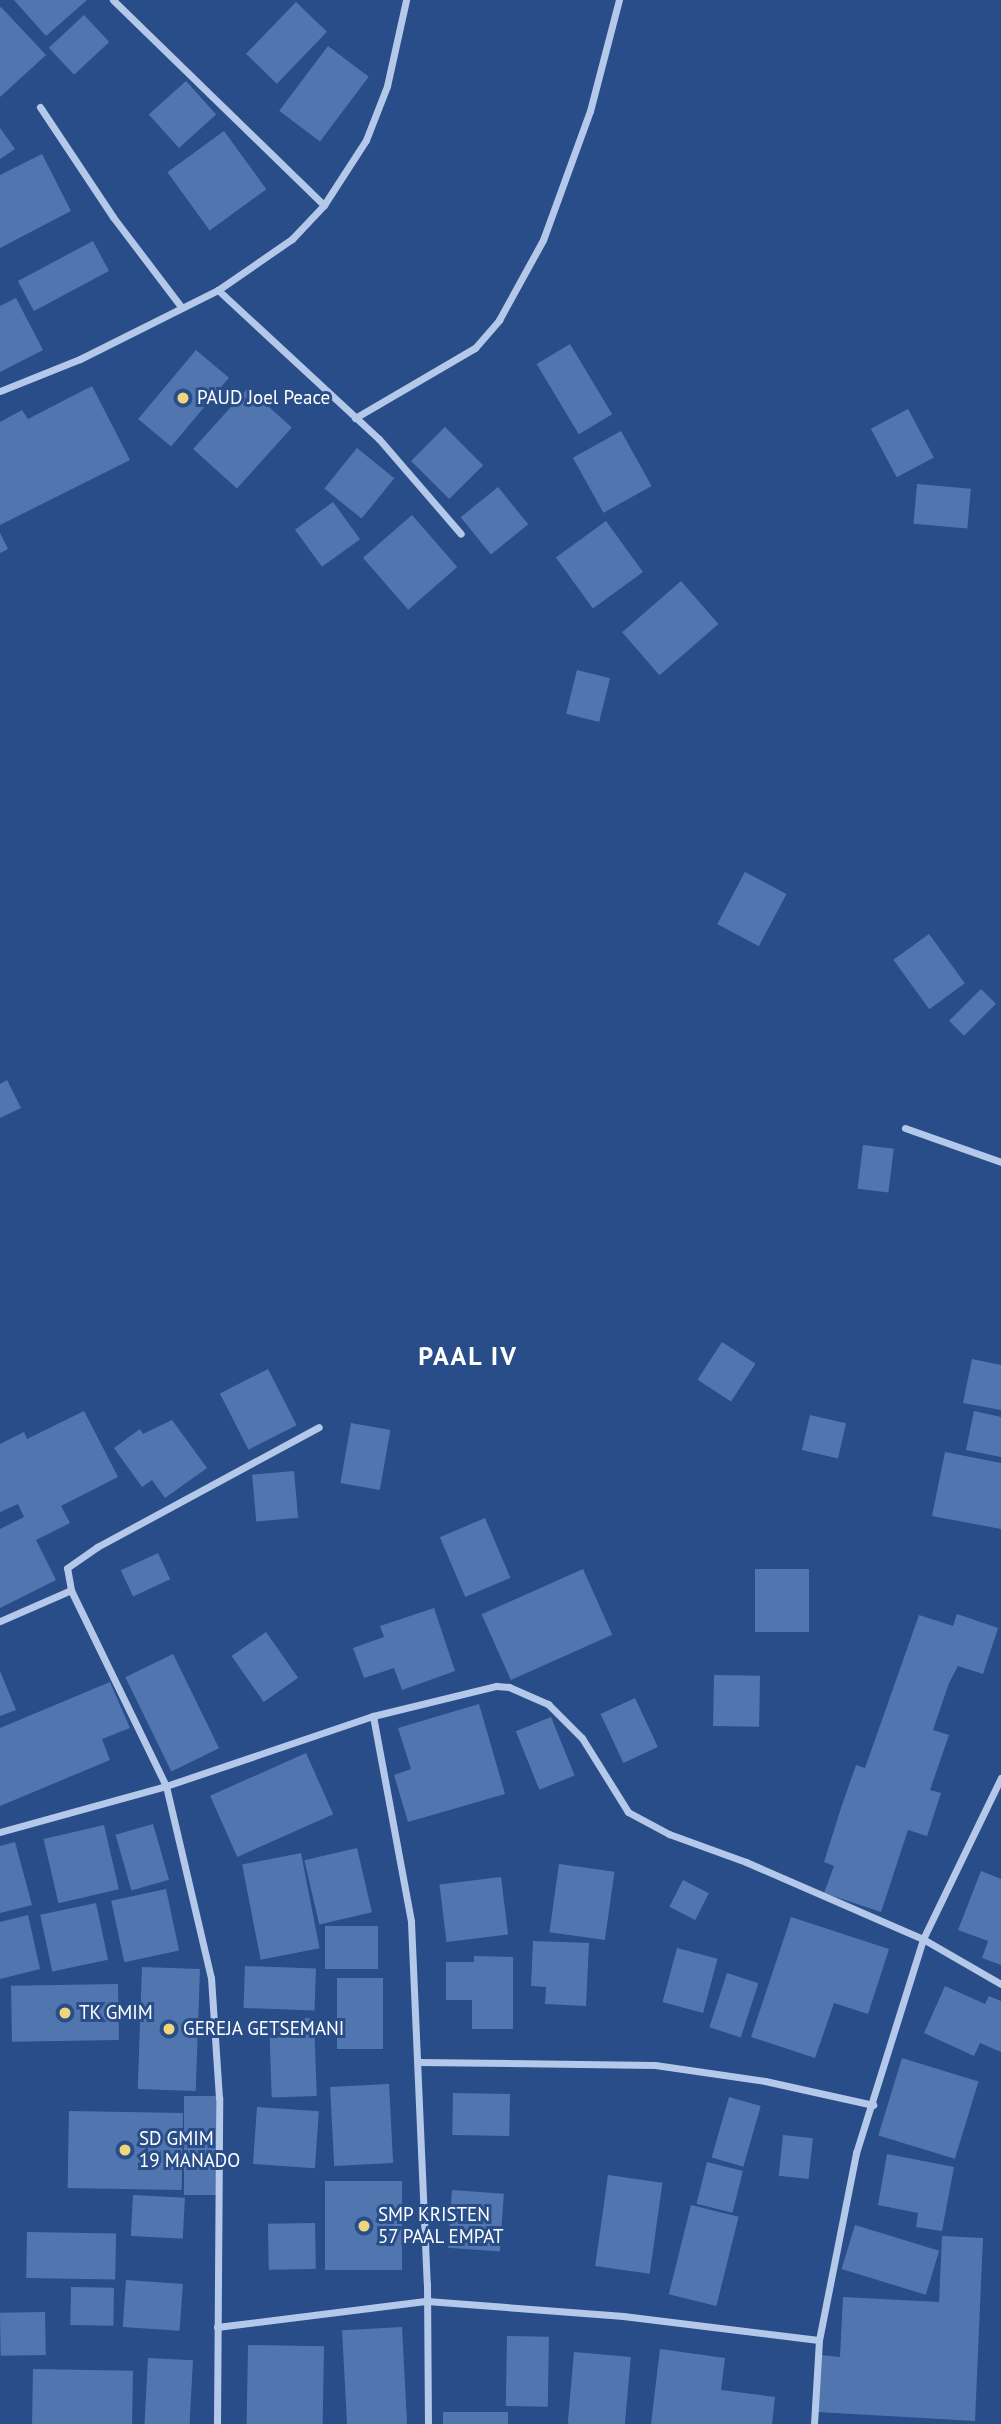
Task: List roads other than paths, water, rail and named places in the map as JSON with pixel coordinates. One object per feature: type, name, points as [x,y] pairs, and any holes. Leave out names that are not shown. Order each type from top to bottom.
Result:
[{"type":"street","points":[[113,0],[324,205]]},
{"type":"street","points":[[0,391],[80,359],[218,290],[292,239],[324,205],[366,140],[387,86],[406,0]]},
{"type":"street","points":[[355,418],[475,348],[499,320],[543,240],[590,111],[619,0]]},
{"type":"street","points":[[40,107],[113,217],[182,308]]},
{"type":"street","points":[[218,290],[422,484],[461,534]]},
{"type":"street","points":[[905,1128],[1001,1162]]},
{"type":"street","points":[[217,2424],[219,2098],[211,1978],[166,1786],[71,1590],[67,1568],[84,1556],[319,1427]]},
{"type":"street","points":[[0,1621],[71,1590]]},
{"type":"street","points":[[0,1832],[166,1786],[373,1716],[496,1686],[522,1691],[548,1704],[582,1738],[628,1812],[669,1834],[746,1862],[923,1939],[1001,1984]]},
{"type":"street","points":[[373,1716],[411,1922],[427,2301],[428,2424]]},
{"type":"street","points":[[814,2424],[819,2340],[856,2153],[923,1939],[1001,1778]]},
{"type":"street","points":[[418,2062],[655,2065],[765,2081],[873,2105]]},
{"type":"street","points":[[217,2327],[427,2301],[623,2316],[819,2340]]},
{"type":"place","name":"PAUD Joel Peace","points":[[183,398]]},
{"type":"place","name":"TK GMIM","points":[[65,2013]]},
{"type":"place","name":"GEREJA GETSEMANI","points":[[169,2029]]},
{"type":"place","name":"SD GMIM 19 MANADO","points":[[125,2150]]},
{"type":"place","name":"SMP KRISTEN 57 PAAL EMPAT","points":[[364,2226]]},
{"type":"district","name":"PAAL IV","points":[[468,1356]]}]
